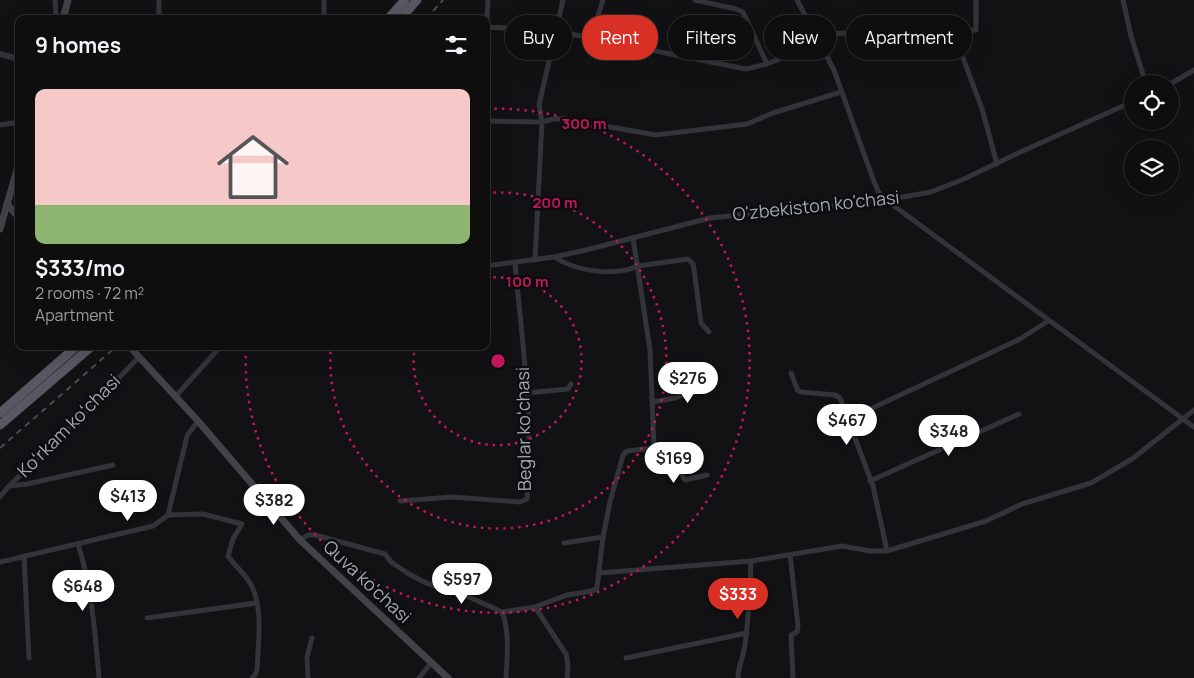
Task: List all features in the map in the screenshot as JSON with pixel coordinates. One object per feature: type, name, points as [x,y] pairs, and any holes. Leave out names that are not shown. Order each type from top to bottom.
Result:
[{"type":"highway","points":[[404,15],[417,0]]},
{"type":"highway","points":[[391,15],[401,2]]},
{"type":"highway","points":[[0,413],[72,350]]},
{"type":"highway","points":[[0,425],[87,350]]},
{"type":"main road","points":[[64,15],[68,0]]},
{"type":"main road","points":[[0,229],[15,177]]},
{"type":"main road","points":[[7,204],[15,213]]},
{"type":"main road","name":"Quva ko'chasi","points":[[133,350],[198,421],[300,540],[448,678]]},
{"type":"street","points":[[55,0],[56,15]]},
{"type":"street","points":[[159,0],[159,15]]},
{"type":"street","points":[[324,0],[324,15]]},
{"type":"street","points":[[487,15],[488,0]]},
{"type":"street","points":[[559,15],[563,0]]},
{"type":"street","points":[[599,15],[603,0]]},
{"type":"street","points":[[695,0],[743,12],[767,64]]},
{"type":"street","points":[[797,0],[805,15]]},
{"type":"street","points":[[972,30],[976,30],[976,0]]},
{"type":"street","points":[[1123,0],[1131,36],[1143,75]]},
{"type":"street","points":[[490,26],[505,27]]},
{"type":"street","points":[[658,51],[746,69],[777,60]]},
{"type":"street","points":[[0,54],[15,58]]},
{"type":"street","points":[[535,260],[542,122],[539,105],[549,60]]},
{"type":"street","points":[[829,60],[873,179],[878,191],[886,200],[1194,428]]},
{"type":"street","points":[[964,60],[982,109],[997,164]]},
{"type":"street","points":[[1179,79],[1194,70]]},
{"type":"street","points":[[490,121],[542,122],[553,119],[565,119],[648,134],[663,134],[747,124],[841,92]]},
{"type":"street","name":"O'zbekiston ko'chasi","points":[[490,266],[554,257],[710,218],[886,200],[931,192],[964,180],[1124,106]]},
{"type":"street","points":[[0,125],[15,123]]},
{"type":"street","points":[[633,238],[650,350],[654,402],[654,448]]},
{"type":"street","points":[[554,257],[564,263],[601,272],[631,269],[638,266],[685,259],[690,261],[694,269],[701,323],[709,332]]},
{"type":"street","name":"Beglar koʻchasi","points":[[400,501],[452,497],[525,501],[527,496],[528,438],[515,263]]},
{"type":"street","points":[[850,420],[1020,339],[1048,321]]},
{"type":"street","points":[[175,397],[217,350]]},
{"type":"street","name":"Koʻrkam koʻchasi","points":[[0,496],[139,357]]},
{"type":"street","points":[[791,373],[798,390],[801,392],[838,396],[840,398],[850,420],[873,486],[887,550]]},
{"type":"street","points":[[526,393],[568,389],[571,384]]},
{"type":"street","points":[[654,402],[675,398],[716,384]]},
{"type":"street","points":[[599,573],[751,561],[842,546],[870,551],[887,550],[986,521],[1022,504],[1091,483],[1132,460],[1194,410]]},
{"type":"street","points":[[870,481],[1019,414]]},
{"type":"street","points":[[168,515],[187,436],[198,421]]},
{"type":"street","points":[[300,540],[308,535],[315,535],[385,554],[391,562],[426,583],[469,597],[502,612],[534,607],[568,595],[594,590],[598,586],[603,537],[610,502],[624,453],[654,448],[663,452],[680,468],[684,480],[707,475]]},
{"type":"street","points":[[9,486],[27,484],[113,464]]},
{"type":"street","points":[[0,562],[153,526],[168,515],[203,514],[242,524],[233,539],[228,556],[250,582],[257,598],[259,634],[257,670],[252,678]]},
{"type":"street","points":[[564,543],[603,537]]},
{"type":"street","points":[[78,544],[87,571],[99,678]]},
{"type":"street","points":[[790,554],[798,626],[797,632],[791,635],[794,678]]},
{"type":"street","points":[[24,556],[29,658]]},
{"type":"street","points":[[738,678],[738,668],[744,654],[747,633],[751,561]]},
{"type":"street","points":[[147,618],[257,604]]},
{"type":"street","points":[[534,607],[566,654],[568,665],[567,678]]},
{"type":"street","points":[[502,612],[507,646],[506,678]]},
{"type":"street","points":[[626,658],[747,633]]},
{"type":"street","points":[[308,678],[308,657],[312,638]]},
{"type":"street","points":[[419,678],[431,663]]},
{"type":"railway","points":[[430,15],[443,0]]},
{"type":"railway","points":[[0,448],[112,350]]}]
